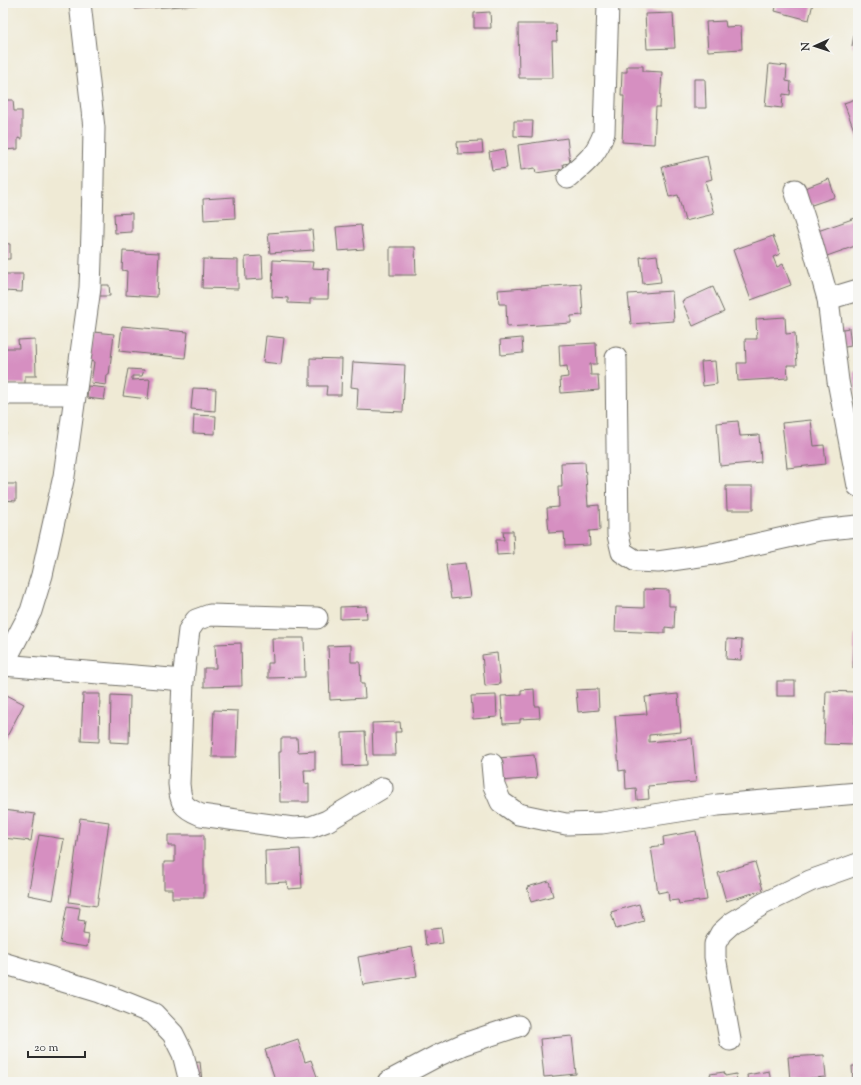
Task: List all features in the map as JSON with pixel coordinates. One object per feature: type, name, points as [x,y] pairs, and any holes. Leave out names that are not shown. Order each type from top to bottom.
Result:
[{"type":"street","points":[[80,3],[94,128],[90,288],[64,476],[42,575],[31,611],[3,665],[183,680]]},
{"type":"street","points":[[568,178],[592,157],[600,146],[604,133],[608,3]]},
{"type":"street","points":[[795,190],[828,299],[838,381],[858,486]]},
{"type":"street","points":[[828,299],[858,290]]},
{"type":"street","points":[[616,358],[618,535],[622,552],[636,561],[658,562],[713,554],[819,530],[858,526]]},
{"type":"street","points":[[3,394],[75,394]]},
{"type":"street","points":[[317,618],[210,615],[196,620],[189,630],[183,680],[179,784],[181,800],[188,809],[201,815],[293,828],[311,827],[328,821],[382,788]]},
{"type":"street","points":[[492,764],[494,786],[501,802],[518,814],[566,824],[602,823],[718,805],[858,793]]},
{"type":"street","points":[[730,1040],[715,957],[715,944],[721,933],[732,923],[763,904],[810,882],[858,864]]},
{"type":"street","points":[[3,963],[99,992],[154,1014],[173,1034],[183,1054],[190,1082]]},
{"type":"street","points":[[388,1082],[437,1056],[464,1044],[518,1026]]},
{"type":"building","points":[[134,3],[197,3],[197,5],[135,9]]},
{"type":"building","points":[[494,3],[505,3],[505,5],[494,6]]},
{"type":"building","points":[[777,3],[813,3],[809,20],[775,11]]},
{"type":"building","points":[[490,12],[491,28],[474,28],[474,13]]},
{"type":"building","points":[[673,13],[675,48],[647,49],[645,14]]},
{"type":"building","points":[[857,19],[858,20],[858,48],[852,46]]},
{"type":"building","points":[[725,21],[726,27],[741,26],[742,49],[708,51],[706,22]]},
{"type":"building","points":[[518,24],[556,24],[557,41],[552,41],[553,78],[519,78]]},
{"type":"building","points":[[769,64],[787,66],[786,81],[791,82],[790,95],[783,94],[782,108],[765,106]]},
{"type":"building","points":[[627,66],[643,66],[643,71],[662,72],[660,107],[656,107],[654,144],[622,142],[624,96],[621,96],[622,72],[627,72]]},
{"type":"building","points":[[694,79],[705,79],[706,108],[694,108]]},
{"type":"building","points":[[858,98],[858,141],[844,103]]},
{"type":"building","points":[[3,100],[13,100],[14,111],[22,111],[22,139],[18,138],[18,149],[3,150]]},
{"type":"building","points":[[514,121],[533,121],[532,137],[514,136]]},
{"type":"building","points":[[567,138],[570,163],[563,164],[564,169],[536,173],[535,168],[521,170],[518,145]]},
{"type":"building","points":[[482,141],[483,153],[458,154],[457,142]]},
{"type":"building","points":[[504,149],[507,168],[492,170],[489,152]]},
{"type":"building","points":[[707,156],[712,179],[705,181],[714,214],[685,221],[678,195],[669,197],[662,167]]},
{"type":"building","points":[[829,179],[835,197],[806,207],[800,190]]},
{"type":"building","points":[[234,197],[235,218],[204,220],[203,199]]},
{"type":"building","points":[[132,213],[132,232],[115,233],[114,214]]},
{"type":"building","points":[[858,217],[858,245],[824,257],[815,232]]},
{"type":"building","points":[[361,225],[364,249],[338,251],[336,227]]},
{"type":"building","points":[[312,230],[314,250],[270,253],[268,233]]},
{"type":"building","points":[[773,236],[780,254],[773,257],[777,267],[783,264],[791,285],[751,300],[733,250]]},
{"type":"building","points":[[3,243],[10,244],[10,259],[3,259]]},
{"type":"building","points":[[390,247],[415,247],[416,275],[390,275]]},
{"type":"building","points":[[123,251],[159,253],[157,297],[126,295],[127,271],[122,270]]},
{"type":"building","points":[[657,255],[661,282],[643,284],[640,257]]},
{"type":"building","points":[[262,256],[263,279],[246,280],[245,257]]},
{"type":"building","points":[[203,259],[238,260],[238,289],[202,288]]},
{"type":"building","points":[[273,260],[313,262],[312,268],[329,269],[328,299],[310,299],[310,304],[288,303],[288,298],[272,297]]},
{"type":"building","points":[[3,274],[23,274],[22,292],[3,291]]},
{"type":"building","points":[[581,284],[583,315],[571,316],[571,323],[507,327],[506,304],[499,304],[498,290]]},
{"type":"building","points":[[97,285],[109,285],[110,296],[98,296]]},
{"type":"building","points":[[713,287],[724,312],[693,326],[682,301]]},
{"type":"building","points":[[672,291],[674,321],[631,324],[628,294]]},
{"type":"building","points":[[785,317],[786,334],[795,333],[797,365],[787,365],[788,378],[738,381],[737,363],[746,363],[745,339],[757,339],[756,319]]},
{"type":"building","points":[[122,326],[188,332],[185,358],[119,351]]},
{"type":"building","points":[[849,328],[851,346],[840,348],[837,330]]},
{"type":"building","points":[[93,332],[114,334],[109,375],[107,375],[106,385],[91,383],[94,362],[89,361]]},
{"type":"building","points":[[266,336],[284,338],[281,364],[263,362]]},
{"type":"building","points":[[522,338],[523,353],[501,355],[500,340]]},
{"type":"building","points":[[35,339],[36,376],[25,376],[25,384],[3,384],[3,348],[19,348],[18,340]]},
{"type":"building","points":[[596,343],[597,364],[590,364],[591,375],[598,375],[599,390],[561,393],[560,378],[568,377],[567,366],[560,367],[559,345]]},
{"type":"building","points":[[310,358],[342,359],[341,395],[326,395],[327,386],[310,386]]},
{"type":"building","points":[[715,361],[717,384],[703,386],[701,362]]},
{"type":"building","points":[[353,362],[405,365],[403,412],[357,410],[358,388],[351,387]]},
{"type":"building","points":[[128,369],[144,370],[142,376],[132,376],[132,380],[150,379],[148,399],[123,396]]},
{"type":"building","points":[[858,371],[858,400],[857,400],[853,372]]},
{"type":"building","points":[[88,386],[106,388],[104,400],[87,398]]},
{"type":"building","points":[[193,388],[216,389],[215,411],[191,409]]},
{"type":"building","points":[[3,409],[6,409],[6,433],[3,433]]},
{"type":"building","points":[[194,415],[216,416],[215,434],[193,433]]},
{"type":"building","points":[[811,420],[814,446],[824,445],[826,464],[787,468],[782,423]]},
{"type":"building","points":[[738,421],[740,436],[759,435],[761,462],[720,466],[717,423]]},
{"type":"building","points":[[585,462],[588,506],[599,505],[600,530],[589,531],[590,545],[565,546],[564,532],[549,533],[547,508],[559,507],[558,487],[562,487],[561,463]]},
{"type":"building","points":[[3,484],[16,484],[16,501],[3,500]]},
{"type":"building","points":[[726,486],[753,486],[753,510],[727,510]]},
{"type":"building","points":[[503,531],[513,531],[514,554],[497,555],[496,540],[504,540]]},
{"type":"building","points":[[465,563],[470,597],[451,599],[446,565]]},
{"type":"building","points":[[644,589],[669,590],[669,606],[675,606],[674,628],[665,627],[665,633],[615,631],[616,607],[644,608]]},
{"type":"building","points":[[366,606],[367,618],[340,619],[340,607]]},
{"type":"building","points":[[855,634],[858,634],[858,668],[853,668]]},
{"type":"building","points":[[272,638],[304,638],[305,677],[268,678],[268,663],[273,663]]},
{"type":"building","points":[[727,639],[742,640],[741,660],[726,659]]},
{"type":"building","points":[[241,643],[242,686],[204,687],[204,668],[216,668],[215,644]]},
{"type":"building","points":[[351,645],[351,662],[360,662],[361,684],[364,684],[365,698],[330,700],[328,646]]},
{"type":"building","points":[[497,653],[500,684],[485,686],[482,655]]},
{"type":"building","points":[[777,681],[795,681],[795,696],[777,696]]},
{"type":"building","points":[[534,689],[535,706],[539,706],[540,718],[520,719],[520,723],[503,724],[501,696],[521,695],[521,690]]},
{"type":"building","points":[[598,689],[599,710],[578,712],[576,690]]},
{"type":"building","points":[[826,691],[856,692],[854,745],[824,744]]},
{"type":"building","points":[[3,693],[24,704],[3,744]]},
{"type":"building","points":[[83,694],[100,694],[99,742],[81,741]]},
{"type":"building","points":[[678,694],[681,732],[649,735],[649,742],[692,738],[696,782],[648,786],[649,799],[637,800],[636,788],[626,789],[625,770],[619,771],[615,716],[647,714],[645,697]]},
{"type":"building","points":[[111,695],[130,696],[129,743],[110,742]]},
{"type":"building","points":[[496,695],[497,717],[473,719],[471,696]]},
{"type":"building","points":[[214,710],[238,711],[236,757],[212,757]]},
{"type":"building","points":[[400,722],[401,732],[395,732],[396,755],[373,755],[372,723]]},
{"type":"building","points":[[365,732],[367,765],[343,766],[342,733]]},
{"type":"building","points":[[281,738],[297,738],[298,752],[315,751],[315,770],[304,770],[305,784],[309,783],[309,802],[280,802],[279,752],[281,752]]},
{"type":"building","points":[[534,755],[537,778],[500,781],[498,758]]},
{"type":"building","points":[[3,810],[35,814],[31,841],[3,838]]},
{"type":"building","points":[[80,818],[109,822],[97,906],[69,902]]},
{"type":"building","points":[[696,831],[707,900],[679,904],[678,900],[669,901],[668,891],[658,893],[651,847],[664,845],[663,837]]},
{"type":"building","points":[[39,835],[64,839],[53,900],[28,895]]},
{"type":"building","points":[[168,835],[204,835],[204,898],[172,898],[172,889],[164,889],[164,862],[175,862],[175,846],[168,846]]},
{"type":"building","points":[[300,849],[302,888],[288,889],[287,882],[266,883],[265,851]]},
{"type":"building","points":[[755,862],[763,890],[726,901],[718,873]]},
{"type":"building","points":[[549,881],[553,896],[531,902],[527,887]]},
{"type":"building","points":[[639,904],[644,921],[616,929],[611,912]]},
{"type":"building","points":[[67,906],[80,908],[78,920],[85,921],[83,934],[89,935],[87,947],[60,943]]},
{"type":"building","points":[[441,928],[443,943],[426,945],[424,930]]},
{"type":"building","points":[[412,947],[417,976],[363,985],[358,957]]},
{"type":"building","points":[[572,1036],[576,1074],[544,1077],[540,1039]]},
{"type":"building","points":[[298,1039],[305,1062],[311,1060],[319,1082],[276,1082],[265,1050]]},
{"type":"building","points":[[824,1055],[826,1077],[790,1080],[788,1057]]},
{"type":"building","points":[[200,1062],[202,1081],[193,1081],[191,1063]]},
{"type":"building","points":[[852,1066],[858,1066],[858,1082],[853,1082]]},
{"type":"building","points":[[769,1071],[771,1082],[748,1082],[747,1075]]},
{"type":"building","points":[[724,1072],[725,1076],[736,1074],[737,1082],[712,1082],[710,1074]]}]
